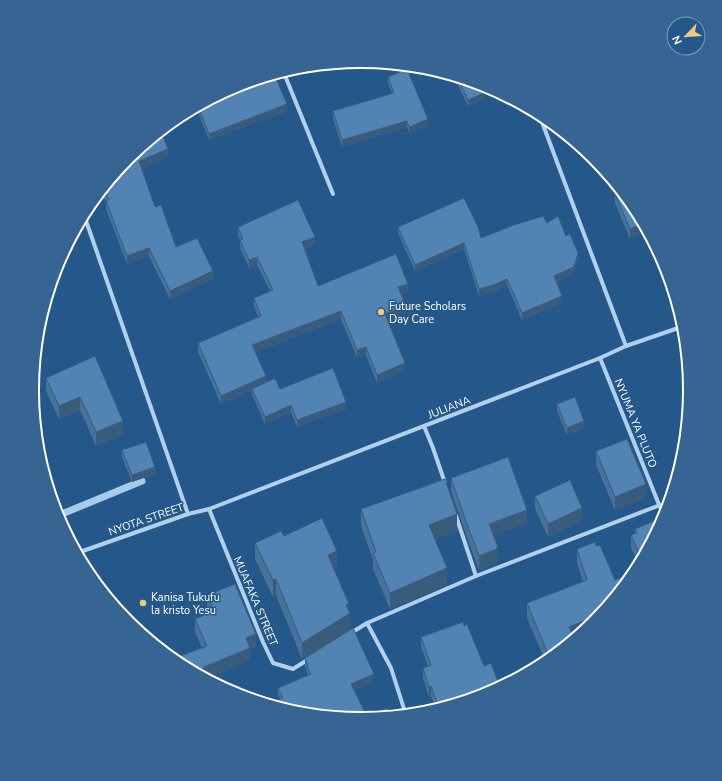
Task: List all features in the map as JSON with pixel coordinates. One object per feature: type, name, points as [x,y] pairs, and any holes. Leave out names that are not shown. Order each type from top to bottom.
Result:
[{"type":"street","points":[[286,77],[333,194]]},
{"type":"street","points":[[543,125],[626,346]]},
{"type":"street","points":[[86,222],[188,514]]},
{"type":"street","name":"JULIANA","points":[[221,504],[600,358],[626,346],[677,328]]},
{"type":"street","name":"NYUMA YA PLUTO","points":[[600,358],[660,505]]},
{"type":"street","points":[[424,426],[446,486]]},
{"type":"street","name":"NYOTA STREET","points":[[82,551],[221,504]]},
{"type":"street","points":[[347,636],[367,623],[476,576],[660,505]]},
{"type":"street","name":"MUAFAKA STREET","points":[[209,509],[273,663],[293,669],[313,657]]},
{"type":"street","points":[[453,509],[476,576]]},
{"type":"street","points":[[367,623],[391,668],[404,710]]},
{"type":"building","points":[[402,71],[408,72],[428,119],[409,127],[407,121],[342,140],[333,111],[394,93],[388,77]]},
{"type":"building","points":[[276,80],[287,104],[209,134],[200,112],[238,93]]},
{"type":"building","points":[[461,85],[484,93],[468,100]]},
{"type":"building","points":[[163,137],[168,149],[139,161],[155,207],[161,205],[176,247],[197,238],[213,271],[170,291],[149,248],[127,256],[106,201],[109,200],[106,194],[119,178],[133,163]]},
{"type":"building","points":[[615,193],[629,212],[637,226],[630,229]]},
{"type":"building","points":[[464,198],[478,227],[481,238],[514,225],[543,216],[547,223],[558,216],[566,236],[570,234],[578,253],[574,267],[554,276],[562,296],[522,313],[507,279],[479,289],[464,243],[415,265],[398,227]]},
{"type":"building","points":[[298,200],[315,237],[302,242],[318,286],[396,254],[408,284],[398,287],[406,306],[385,314],[405,363],[377,375],[366,347],[357,350],[341,311],[252,345],[266,376],[221,396],[198,343],[261,316],[254,298],[273,290],[257,257],[249,260],[240,240],[243,239],[238,227]]},
{"type":"building","points":[[95,356],[123,421],[96,432],[80,397],[59,406],[46,378]]},
{"type":"building","points":[[333,368],[346,402],[297,420],[291,405],[265,417],[252,389],[275,378],[280,389]]},
{"type":"building","points":[[575,397],[584,421],[567,428],[557,404]]},
{"type":"building","points":[[627,439],[646,484],[615,497],[596,451]]},
{"type":"building","points":[[146,442],[155,467],[132,475],[122,450]]},
{"type":"building","points":[[508,457],[527,510],[489,524],[498,547],[496,548],[497,549],[479,556],[451,478]]},
{"type":"building","points":[[445,479],[457,514],[429,525],[447,568],[390,593],[373,553],[376,552],[361,509]]},
{"type":"building","points":[[570,480],[582,508],[548,524],[535,496]]},
{"type":"building","points":[[322,518],[337,551],[328,555],[349,604],[346,605],[350,613],[302,643],[276,579],[273,580],[255,543],[281,531],[284,536]]},
{"type":"building","points":[[654,521],[650,533],[639,553],[631,535],[637,533],[635,529]]},
{"type":"building","points":[[595,542],[596,546],[600,545],[615,580],[624,576],[589,618],[569,627],[572,634],[547,653],[527,603],[587,580],[577,549]]},
{"type":"building","points":[[235,584],[256,634],[246,638],[250,648],[201,669],[179,656],[207,646],[195,619],[214,611],[207,595]]},
{"type":"building","points":[[463,622],[464,626],[467,624],[484,666],[491,663],[498,681],[465,695],[437,703],[431,686],[429,687],[423,668],[431,665],[421,637]]},
{"type":"building","points":[[353,628],[374,674],[351,684],[365,712],[319,710],[275,701],[283,698],[278,688],[311,674],[307,667],[305,658]]},
{"type":"building","points":[[387,708],[389,711],[377,712]]},
{"type":"waterway","points":[[64,513],[142,481]]},
{"type":"place","name":"Future Scholars Day Care","points":[[381,312]]},
{"type":"place","name":"Kanisa Tukufu la kristo Yesu","points":[[143,603]]}]
